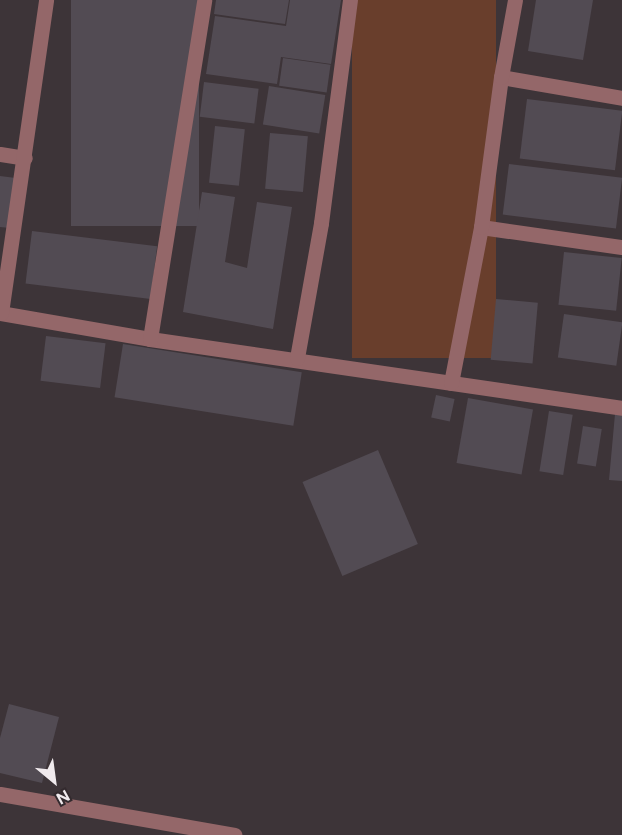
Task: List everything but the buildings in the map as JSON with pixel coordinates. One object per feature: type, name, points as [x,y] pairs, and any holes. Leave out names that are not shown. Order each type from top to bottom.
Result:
[{"type":"street","points":[[46,0],[25,158],[0,313],[150,339],[297,358],[622,408]]},
{"type":"street","points":[[150,339],[204,0]]},
{"type":"street","points":[[297,358],[321,223],[350,0]]},
{"type":"street","points":[[451,383],[481,227],[501,77],[515,0]]},
{"type":"street","points":[[501,77],[622,98]]},
{"type":"street","points":[[0,154],[25,158]]},
{"type":"street","points":[[481,227],[622,247]]},
{"type":"street","points":[[0,794],[234,835]]},
{"type":"shaded area","points":[[352,0],[496,0],[496,358],[352,358]]}]
